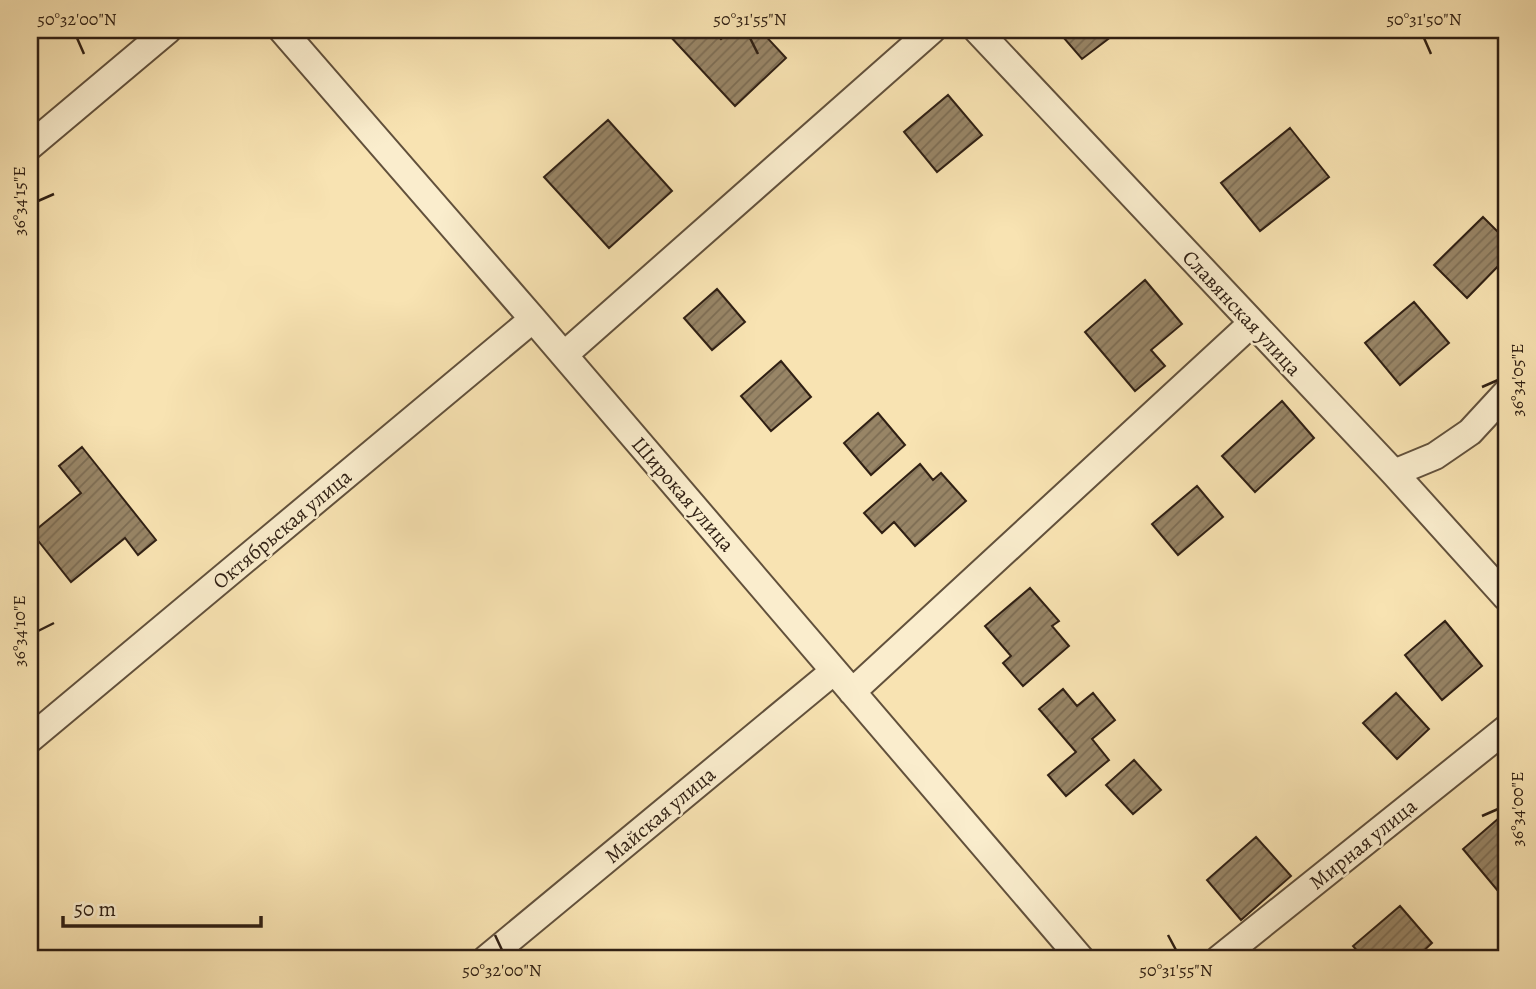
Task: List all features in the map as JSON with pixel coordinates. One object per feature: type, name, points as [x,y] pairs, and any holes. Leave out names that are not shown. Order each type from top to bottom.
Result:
[{"type":"street","points":[[30,146],[169,30]]},
{"type":"street","name":"Широкая улица","points":[[282,30],[1081,959]]},
{"type":"street","points":[[564,355],[932,30]]},
{"type":"street","name":"Славянская улица","points":[[977,30],[1394,473],[1506,597]]},
{"type":"street","name":"Октябрьская улица","points":[[30,739],[533,319]]},
{"type":"street","points":[[852,692],[1251,324]]},
{"type":"street","points":[[1394,473],[1435,456],[1470,432],[1506,393]]},
{"type":"street","name":"Майская улица","points":[[486,959],[834,671]]},
{"type":"street","name":"Мирная улица","points":[[1219,959],[1506,729]]},
{"type":"building","points":[[672,30],[712,30],[721,39],[731,30],[760,30],[786,58],[735,106],[668,34]]},
{"type":"building","points":[[1057,30],[1120,30],[1082,59]]},
{"type":"building","points":[[948,95],[982,135],[937,172],[904,132]]},
{"type":"building","points":[[608,120],[672,191],[609,248],[544,177]]},
{"type":"building","points":[[1290,128],[1329,177],[1260,231],[1221,183]]},
{"type":"building","points":[[1483,217],[1506,240],[1506,258],[1467,298],[1434,265]]},
{"type":"building","points":[[1145,280],[1182,324],[1151,350],[1165,366],[1135,391],[1085,332]]},
{"type":"building","points":[[717,289],[745,322],[712,350],[684,318]]},
{"type":"building","points":[[1414,302],[1449,343],[1400,385],[1365,343]]},
{"type":"building","points":[[781,361],[811,397],[771,431],[741,396]]},
{"type":"building","points":[[1282,401],[1314,438],[1255,492],[1222,456]]},
{"type":"building","points":[[878,413],[905,445],[871,475],[844,443]]},
{"type":"building","points":[[82,447],[156,540],[138,555],[125,538],[71,582],[32,533],[81,493],[59,466]]},
{"type":"building","points":[[920,464],[933,480],[941,473],[966,501],[915,546],[894,522],[882,533],[864,513]]},
{"type":"building","points":[[1197,486],[1223,517],[1178,555],[1152,524]]},
{"type":"building","points":[[1030,588],[1059,621],[1052,626],[1069,646],[1023,686],[1003,663],[1011,656],[985,626]]},
{"type":"building","points":[[1445,621],[1482,666],[1442,700],[1405,655]]},
{"type":"building","points":[[1063,689],[1077,706],[1093,693],[1115,720],[1092,739],[1109,760],[1066,796],[1048,775],[1076,752],[1039,709]]},
{"type":"building","points":[[1396,693],[1429,729],[1397,759],[1363,723]]},
{"type":"building","points":[[1134,760],[1161,790],[1133,814],[1106,785]]},
{"type":"building","points":[[1506,812],[1506,894],[1503,897],[1463,849]]},
{"type":"building","points":[[1256,837],[1291,876],[1241,920],[1207,880]]},
{"type":"building","points":[[1400,906],[1432,943],[1415,959],[1364,959],[1353,946]]}]
